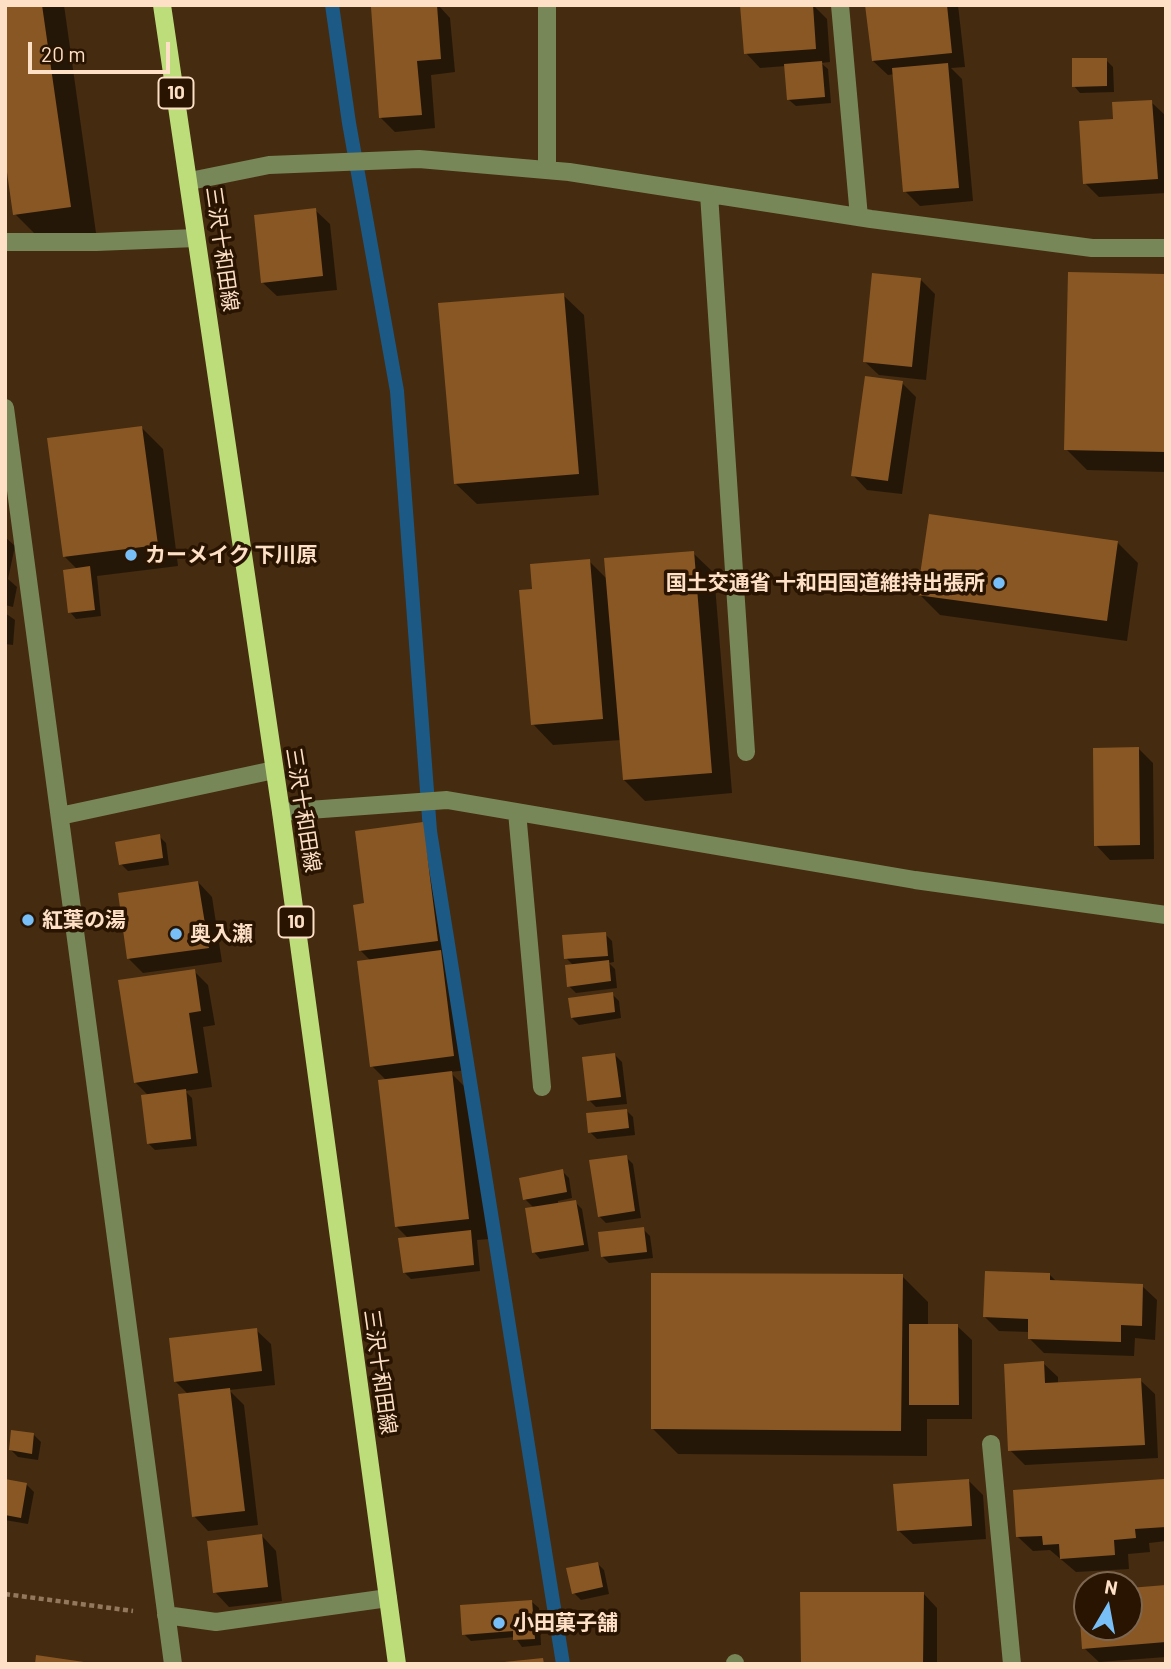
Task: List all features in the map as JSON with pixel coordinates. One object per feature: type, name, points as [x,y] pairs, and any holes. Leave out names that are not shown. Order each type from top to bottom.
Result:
[{"type":"main road","name":"三沢十和田線","points":[[162,5],[281,812],[397,1664]]},
{"type":"street","points":[[547,5],[547,170]]},
{"type":"street","points":[[840,5],[859,217]]},
{"type":"street","points":[[190,181],[269,165],[419,159],[547,170],[859,217],[1092,248],[1166,248]]},
{"type":"street","points":[[709,194],[746,752]]},
{"type":"street","points":[[5,242],[196,238]]},
{"type":"street","points":[[5,408],[173,1664]]},
{"type":"street","points":[[60,816],[274,770]]},
{"type":"street","points":[[281,812],[447,800],[915,880],[1166,915]]},
{"type":"street","points":[[517,813],[542,1087]]},
{"type":"street","points":[[991,1444],[1012,1664]]},
{"type":"street","points":[[166,1615],[216,1622],[388,1598]]},
{"type":"path","points":[[5,1594],[166,1615]]},
{"type":"building","points":[[5,5],[42,5],[71,207],[13,215],[5,158]]},
{"type":"building","points":[[437,5],[441,59],[417,61],[422,115],[379,118],[371,7]]},
{"type":"building","points":[[740,5],[813,5],[816,49],[744,54]]},
{"type":"building","points":[[865,5],[947,5],[952,53],[872,61]]},
{"type":"building","points":[[1072,58],[1107,58],[1107,86],[1072,87]]},
{"type":"building","points":[[822,61],[825,97],[787,100],[784,64]]},
{"type":"building","points":[[948,63],[959,188],[903,192],[892,68]]},
{"type":"building","points":[[1152,100],[1158,179],[1083,184],[1079,121],[1113,119],[1112,102]]},
{"type":"building","points":[[316,208],[323,276],[261,283],[254,215]]},
{"type":"building","points":[[1068,272],[1165,274],[1166,452],[1064,450]]},
{"type":"building","points":[[872,273],[921,278],[912,367],[863,362]]},
{"type":"building","points":[[564,293],[579,474],[454,484],[438,303]]},
{"type":"building","points":[[865,376],[903,381],[888,481],[851,476]]},
{"type":"building","points":[[142,426],[158,545],[63,557],[47,438]]},
{"type":"building","points":[[929,514],[1118,541],[1107,621],[917,595]]},
{"type":"building","points":[[694,551],[712,773],[623,780],[604,558]]},
{"type":"building","points":[[590,559],[603,719],[531,725],[519,590],[532,589],[530,564]]},
{"type":"building","points":[[90,566],[95,610],[68,613],[63,570]]},
{"type":"building","points":[[1139,747],[1140,845],[1094,846],[1093,748]]},
{"type":"building","points":[[423,822],[438,941],[359,951],[353,905],[364,903],[355,831]]},
{"type":"building","points":[[160,834],[163,858],[119,865],[115,842]]},
{"type":"building","points":[[198,881],[209,948],[127,959],[118,893]]},
{"type":"building","points":[[606,932],[608,956],[564,959],[562,935]]},
{"type":"building","points":[[441,950],[454,1056],[370,1067],[357,961]]},
{"type":"building","points":[[609,960],[611,981],[567,987],[565,965]]},
{"type":"building","points":[[195,969],[201,1011],[189,1013],[198,1073],[134,1083],[118,980]]},
{"type":"building","points":[[613,992],[615,1012],[571,1018],[568,998]]},
{"type":"building","points":[[615,1053],[621,1097],[587,1101],[582,1057]]},
{"type":"building","points":[[452,1071],[469,1219],[395,1227],[378,1080]]},
{"type":"building","points":[[186,1089],[191,1139],[147,1144],[141,1095]]},
{"type":"building","points":[[627,1109],[629,1128],[588,1133],[586,1113]]},
{"type":"building","points":[[627,1155],[635,1211],[598,1217],[589,1160]]},
{"type":"building","points":[[563,1169],[567,1192],[523,1200],[519,1178]]},
{"type":"building","points":[[576,1200],[584,1245],[532,1253],[525,1208]]},
{"type":"building","points":[[644,1227],[647,1252],[601,1257],[598,1232]]},
{"type":"building","points":[[471,1230],[474,1265],[403,1273],[398,1238]]},
{"type":"building","points":[[985,1271],[1050,1273],[1050,1280],[1143,1284],[1142,1326],[1121,1325],[1121,1342],[1028,1339],[1028,1319],[983,1317]]},
{"type":"building","points":[[651,1273],[903,1274],[901,1431],[651,1429]]},
{"type":"building","points":[[909,1324],[958,1324],[959,1405],[909,1405]]},
{"type":"building","points":[[257,1328],[262,1371],[174,1382],[169,1338]]},
{"type":"building","points":[[1044,1361],[1045,1383],[1141,1378],[1145,1445],[1008,1451],[1004,1364]]},
{"type":"building","points":[[230,1388],[245,1511],[192,1517],[178,1394]]},
{"type":"building","points":[[11,1430],[34,1433],[32,1454],[9,1450]]},
{"type":"building","points":[[5,1479],[27,1483],[21,1518],[5,1515]]},
{"type":"building","points":[[969,1479],[972,1526],[897,1531],[893,1484]]},
{"type":"building","points":[[1164,1479],[1166,1527],[1135,1529],[1136,1538],[1114,1540],[1115,1555],[1060,1559],[1059,1544],[1043,1545],[1042,1536],[1016,1537],[1013,1490]]},
{"type":"building","points":[[262,1534],[268,1587],[213,1593],[207,1541]]},
{"type":"building","points":[[598,1562],[603,1587],[572,1594],[566,1568]]},
{"type":"building","points":[[1166,1585],[1166,1642],[1082,1649],[1081,1641],[1143,1641],[1143,1587]]},
{"type":"building","points":[[800,1592],[924,1592],[923,1664],[801,1664]]},
{"type":"building","points":[[532,1600],[535,1639],[513,1640],[513,1631],[462,1635],[460,1605]]},
{"type":"building","points":[[36,1655],[84,1662],[84,1664],[35,1664]]},
{"type":"building","points":[[543,1658],[544,1664],[504,1664],[504,1662]]},
{"type":"waterway","points":[[332,5],[349,123],[397,391],[430,831],[563,1664]]},
{"type":"place","name":"カーメイク 下川原","points":[[131,555]]},
{"type":"place","name":"国土交通省 十和田国道維持出張所","points":[[999,583]]},
{"type":"place","name":"紅葉の湯","points":[[28,920]]},
{"type":"place","name":"奥入瀬","points":[[176,934]]},
{"type":"place","name":"小田菓子舗","points":[[499,1623]]}]
